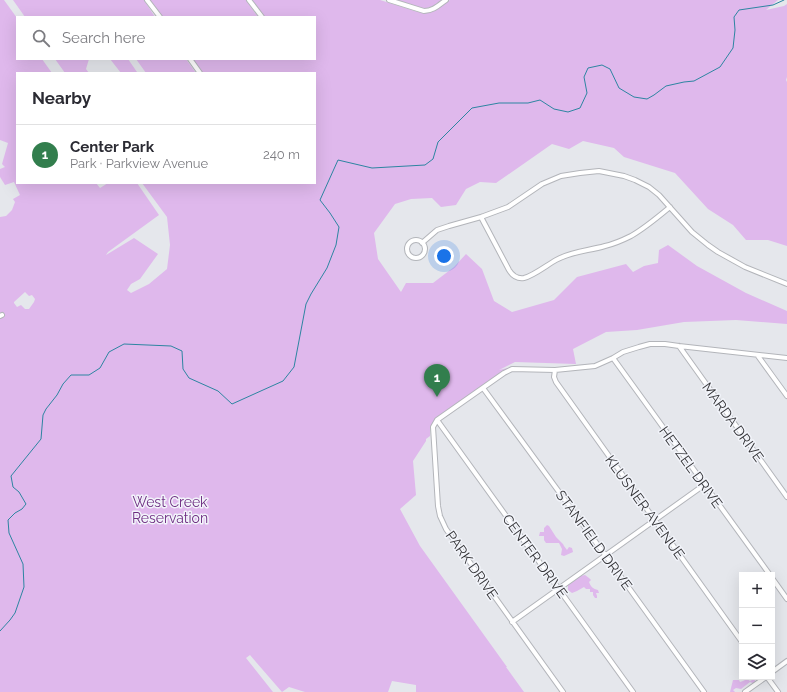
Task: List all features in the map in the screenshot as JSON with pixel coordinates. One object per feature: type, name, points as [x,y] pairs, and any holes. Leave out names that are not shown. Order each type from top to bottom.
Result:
[{"type":"street","points":[[147,0],[159,16]]},
{"type":"street","points":[[249,0],[261,16]]},
{"type":"street","points":[[389,0],[424,11],[429,11],[446,0]]},
{"type":"street","points":[[191,60],[199,72]]},
{"type":"street","points":[[422,243],[437,230],[508,207],[542,184],[561,176],[599,171],[624,176],[649,187],[659,195],[692,232],[718,252],[745,267],[787,284]]},
{"type":"street","points":[[481,217],[512,275],[522,278],[530,276],[555,260],[567,255],[618,242],[642,229],[670,207]]},
{"type":"street","points":[[416,240],[422,243],[425,250],[422,255],[415,257],[408,253],[407,248],[410,242],[416,240]]},
{"type":"street","points":[[437,420],[512,369],[555,370],[595,366],[623,352],[650,344],[665,344],[758,356],[787,358]]},
{"type":"street","name":"MARDA DRIVE","points":[[679,346],[787,497]]},
{"type":"street","points":[[758,356],[787,396]]},
{"type":"street","name":"HETZEL DRIVE","points":[[613,358],[768,572]]},
{"type":"street","name":"KLUSNER AVENUE","points":[[555,370],[554,377],[556,382],[739,638]]},
{"type":"street","name":"STANFIELD DRIVE","points":[[483,388],[704,692]]},
{"type":"street","name":"CENTER DRIVE","points":[[437,420],[633,692]]},
{"type":"street","name":"PARK DRIVE","points":[[437,420],[433,427],[438,506],[440,516],[446,529],[563,692]]},
{"type":"street","points":[[512,622],[559,590],[704,485]]},
{"type":"street","points":[[775,582],[787,599]]},
{"type":"street","points":[[775,670],[787,661]]},
{"type":"street","points":[[745,692],[762,680]]},
{"type":"street","points":[[768,680],[778,692]]},
{"type":"green space","name":"West Creek Reservation","points":[[0,0],[4,0],[16,17],[16,60],[43,60],[51,72],[16,72],[16,184],[97,184],[100,188],[106,184],[138,184],[159,215],[106,255],[134,238],[158,254],[140,279],[131,284],[127,290],[131,293],[149,284],[167,269],[170,245],[167,217],[143,184],[316,184],[316,72],[201,72],[193,60],[316,60],[316,16],[263,16],[252,0],[380,0],[418,12],[428,13],[434,11],[450,0],[778,0],[766,10],[787,4],[787,246],[768,240],[746,240],[733,225],[708,209],[675,173],[624,157],[614,148],[583,141],[569,149],[552,144],[496,183],[480,182],[466,189],[456,205],[441,207],[432,198],[411,199],[395,204],[374,233],[378,259],[401,292],[406,283],[433,283],[454,267],[466,254],[482,269],[494,301],[512,312],[554,300],[577,277],[626,264],[633,272],[644,266],[658,263],[659,250],[668,245],[697,266],[746,293],[787,311],[787,324],[736,320],[684,322],[637,330],[606,332],[573,349],[576,364],[515,362],[499,370],[516,366],[430,427],[430,436],[426,439],[413,461],[416,495],[400,509],[420,546],[524,692],[416,692],[416,685],[392,681],[388,692],[305,692],[289,687],[282,692],[250,655],[246,658],[273,692],[0,692],[0,217],[6,216],[12,210],[15,202],[13,199],[20,195],[14,182],[5,185],[0,177],[0,169],[5,167],[2,164],[8,143],[0,140]],"holes":[[[25,292],[29,296],[32,295],[35,299],[29,309],[25,309],[21,305],[17,307],[14,303]]]},
{"type":"green space","points":[[13,0],[144,0],[154,16],[24,16]]},
{"type":"green space","points":[[149,0],[246,0],[257,16],[160,16]]},
{"type":"green space","points":[[397,0],[442,0],[425,9]]},
{"type":"green space","points":[[56,60],[89,60],[86,69],[88,72],[64,72]]},
{"type":"green space","points":[[111,60],[129,60],[137,72],[120,72]]},
{"type":"green space","points":[[137,60],[187,60],[195,72],[145,72]]},
{"type":"green space","points":[[547,525],[567,550],[569,547],[572,548],[573,552],[564,556],[561,555],[562,549],[559,543],[546,543],[544,536],[539,536],[540,532],[544,532],[544,528]]},
{"type":"green space","points":[[585,575],[591,580],[589,582],[591,586],[598,590],[599,593],[596,593],[597,598],[593,595],[593,592],[590,592],[590,589],[586,589],[584,587],[572,593],[568,590],[568,585],[580,576]]},
{"type":"green space","points":[[733,680],[739,680],[740,682],[745,680],[755,680],[756,682],[755,684],[750,682],[741,689],[736,688],[733,690],[735,692],[730,692]]},
{"type":"waterway","points":[[0,631],[15,613],[24,587],[23,564],[9,533],[8,520],[26,504],[19,492],[13,487],[11,476],[41,439],[43,415],[63,384],[71,375],[89,375],[100,368],[109,352],[124,344],[171,346],[182,351],[183,369],[189,378],[218,391],[232,404],[283,381],[294,367],[306,304],[327,268],[336,245],[339,227],[320,200],[338,160],[372,168],[425,165],[433,159],[438,142],[472,108],[499,103],[528,103],[540,100],[554,109],[568,112],[580,108],[587,93],[584,77],[588,68],[602,65],[610,69],[619,88],[634,97],[647,99],[666,86],[694,81],[720,67],[733,48],[735,30],[734,17],[739,10],[773,5],[784,0]]},
{"type":"place","name":"Center Park","points":[[437,397]]}]
